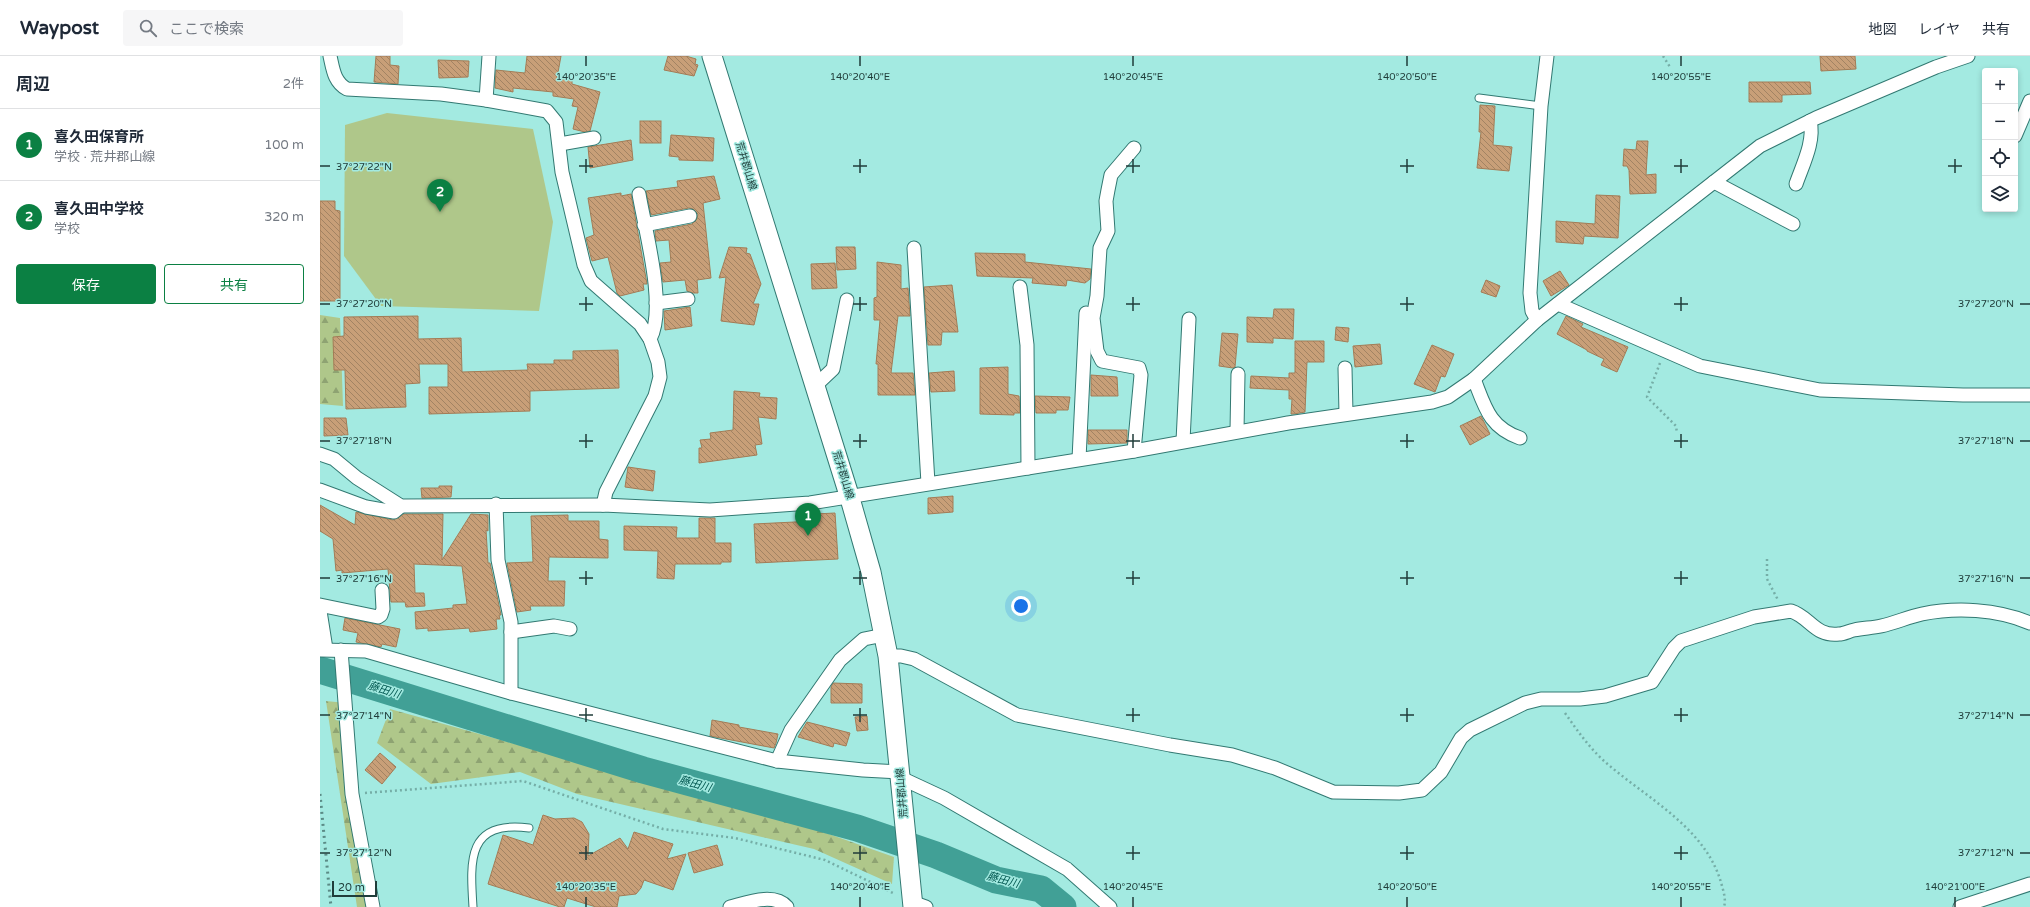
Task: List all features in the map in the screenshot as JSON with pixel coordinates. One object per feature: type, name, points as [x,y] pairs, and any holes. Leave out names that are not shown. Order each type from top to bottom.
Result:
[{"type":"main road","name":"荒井郡山線","points":[[712,56],[849,495],[871,572],[888,656],[915,900]]},
{"type":"street","points":[[330,56],[334,74],[339,83],[351,90],[441,94],[486,100],[547,111],[554,118],[558,127],[562,172],[584,265],[591,281],[640,324],[650,339],[658,362],[660,377],[655,396],[606,492],[603,505]]},
{"type":"street","points":[[486,100],[489,56]]},
{"type":"street","points":[[1537,320],[1532,311],[1530,293],[1542,106],[1547,56]]},
{"type":"street","points":[[320,454],[334,459],[357,478],[401,506],[496,504],[603,505],[717,510],[810,503],[849,495],[1028,468],[1237,431],[1432,402],[1448,397],[1474,379],[1537,320],[1760,146],[1810,120],[1936,67],[1968,56]]},
{"type":"street","points":[[2018,129],[2030,101]]},
{"type":"street","points":[[1796,184],[1809,146],[1812,130],[1810,120]]},
{"type":"street","points":[[560,144],[594,138]]},
{"type":"street","points":[[1134,148],[1111,175],[1106,201],[1108,231],[1100,248],[1097,296],[1093,318],[1097,351],[1102,361],[1139,368],[1141,375],[1134,450]]},
{"type":"street","points":[[1714,182],[1793,224]]},
{"type":"street","points":[[639,194],[652,262],[656,303],[656,326],[650,339]]},
{"type":"street","points":[[644,225],[690,216]]},
{"type":"street","points":[[914,248],[928,483]]},
{"type":"street","points":[[1020,287],[1027,345],[1028,468]]},
{"type":"street","points":[[656,303],[688,300]]},
{"type":"street","points":[[815,386],[833,369],[847,300]]},
{"type":"street","points":[[1558,304],[1700,366],[1820,390],[1963,395],[2030,395]]},
{"type":"street","points":[[1079,459],[1086,313]]},
{"type":"street","points":[[1184,441],[1189,319]]},
{"type":"street","points":[[1345,368],[1346,414]]},
{"type":"street","points":[[1237,431],[1238,374]]},
{"type":"street","points":[[1474,379],[1489,416],[1496,426],[1508,434],[1520,438]]},
{"type":"street","points":[[320,490],[366,507],[394,512],[401,506]]},
{"type":"street","points":[[496,504],[498,560],[509,609],[511,632],[511,693]]},
{"type":"street","points":[[320,605],[378,617],[381,615],[383,609],[382,590]]},
{"type":"street","points":[[320,611],[323,650],[366,652],[511,693],[777,761],[863,770],[901,781],[944,798],[1067,869],[1110,907]]},
{"type":"street","points":[[888,656],[901,656],[914,659],[1017,715],[1170,745],[1232,755],[1275,768],[1333,792],[1399,793],[1422,790],[1441,772],[1460,738],[1470,730],[1525,703],[1541,699],[1555,700],[1605,696],[1652,682],[1674,648],[1681,641],[1754,617],[1785,611],[1797,613],[1815,629],[1824,633],[1839,634],[1853,630],[1885,625],[1921,614],[1941,611],[1982,611],[2030,623]]},
{"type":"street","points":[[511,632],[554,626],[570,629]]},
{"type":"street","points":[[777,761],[791,730],[840,660],[864,639],[884,635]]},
{"type":"street","points":[[341,650],[352,794],[373,907]]},
{"type":"street","points":[[1960,907],[2030,884]]},
{"type":"street","points":[[730,907],[754,901],[770,900],[779,901],[787,907]]},
{"type":"lane","points":[[1479,98],[1542,106]]},
{"type":"lane","points":[[473,907],[472,862],[474,851],[484,835],[499,827],[512,826],[529,828]]},
{"type":"path","points":[[1663,56],[1670,67]]},
{"type":"path","points":[[1665,351],[1646,397],[1676,426],[1678,433]]},
{"type":"path","points":[[1767,559],[1767,579],[1785,611]]},
{"type":"path","points":[[1555,700],[1590,748],[1604,761],[1676,817],[1698,840],[1716,868],[1725,897],[1724,907]]},
{"type":"path","points":[[352,794],[523,782],[663,829],[735,838],[825,860],[915,900]]},
{"type":"green space","points":[[387,113],[533,129],[553,222],[539,311],[381,306],[344,256],[345,125]]},
{"type":"green space","points":[[320,315],[340,318],[343,406],[320,404]]},
{"type":"green space","points":[[326,701],[346,703],[373,907],[357,907]]},
{"type":"green space","points":[[390,709],[792,821],[894,857],[892,884],[814,849],[577,794],[520,772],[431,784],[377,743]]},
{"type":"building","points":[[376,56],[390,56],[390,65],[399,66],[398,84],[374,82]]},
{"type":"building","points":[[527,56],[561,56],[557,78],[572,80],[572,84],[600,92],[590,131],[585,132],[573,129],[578,107],[572,106],[574,99],[553,96],[553,92],[513,88],[513,92],[495,88],[496,70],[525,73]]},
{"type":"building","points":[[668,56],[686,56],[696,59],[695,64],[698,65],[694,76],[664,70]]},
{"type":"building","points":[[1820,56],[1855,56],[1856,69],[1821,71]]},
{"type":"building","points":[[438,60],[469,61],[468,77],[439,78]]},
{"type":"building","points":[[1749,82],[1810,82],[1811,94],[1782,95],[1782,102],[1749,102]]},
{"type":"building","points":[[1480,105],[1495,106],[1493,145],[1512,147],[1509,171],[1477,168],[1481,132],[1479,132]]},
{"type":"building","points":[[640,121],[661,121],[661,143],[640,143]]},
{"type":"building","points":[[671,135],[714,138],[713,161],[679,160],[679,157],[669,156]]},
{"type":"building","points":[[631,140],[633,160],[590,168],[588,147]]},
{"type":"building","points":[[1637,141],[1648,141],[1646,175],[1656,174],[1656,193],[1630,194],[1629,170],[1627,166],[1623,166],[1624,149],[1636,150]]},
{"type":"building","points":[[714,176],[720,199],[703,203],[711,278],[697,280],[698,293],[693,293],[687,291],[685,280],[663,282],[660,263],[671,262],[669,240],[656,241],[655,231],[692,224],[697,219],[698,214],[693,209],[689,208],[651,215],[646,191],[678,187],[677,181]]},
{"type":"building","points":[[621,193],[621,196],[631,194],[647,284],[643,284],[644,290],[620,296],[617,293],[608,257],[592,261],[586,238],[594,235],[588,198]]},
{"type":"building","points":[[1596,195],[1620,196],[1618,238],[1584,236],[1583,244],[1556,242],[1556,221],[1595,224]]},
{"type":"building","points":[[320,201],[335,201],[335,210],[340,211],[340,301],[320,301]]},
{"type":"building","points":[[729,247],[747,248],[746,253],[750,254],[761,284],[753,304],[759,304],[754,325],[721,321],[726,277],[719,278]]},
{"type":"building","points":[[836,247],[855,247],[856,269],[837,270]]},
{"type":"building","points":[[975,253],[1025,254],[1025,262],[1091,269],[1090,279],[1085,283],[1067,280],[1066,286],[1032,283],[1033,278],[977,276]]},
{"type":"building","points":[[877,262],[901,265],[901,289],[908,288],[910,316],[898,316],[891,373],[913,373],[915,395],[878,395],[878,364],[876,364],[880,320],[874,320],[874,298],[877,297]]},
{"type":"building","points":[[835,263],[837,288],[812,289],[811,264]]},
{"type":"building","points":[[1560,271],[1569,285],[1551,296],[1543,281]]},
{"type":"building","points":[[1486,280],[1500,286],[1496,297],[1481,292]]},
{"type":"building","points":[[952,285],[958,332],[942,332],[941,345],[928,345],[924,287]]},
{"type":"building","points":[[690,307],[692,326],[665,330],[664,311]]},
{"type":"building","points":[[1274,309],[1294,309],[1293,339],[1273,338],[1273,343],[1247,342],[1247,317],[1273,318]]},
{"type":"building","points":[[418,316],[418,339],[461,338],[462,372],[528,370],[527,364],[554,364],[554,360],[573,360],[573,351],[618,350],[619,388],[530,391],[530,411],[429,414],[429,387],[448,387],[448,364],[419,364],[420,383],[405,384],[406,407],[346,409],[345,370],[334,370],[333,337],[344,336],[344,317]]},
{"type":"building","points":[[1566,316],[1583,324],[1581,327],[1628,347],[1617,372],[1601,365],[1604,359],[1557,334]]},
{"type":"building","points":[[1336,327],[1349,328],[1348,342],[1335,340]]},
{"type":"building","points":[[1222,333],[1238,334],[1235,367],[1233,368],[1219,366]]},
{"type":"building","points":[[1295,341],[1324,341],[1324,362],[1307,362],[1305,412],[1291,414],[1292,399],[1289,399],[1289,390],[1250,388],[1251,376],[1289,378],[1289,373],[1295,373]]},
{"type":"building","points":[[1380,344],[1382,364],[1355,367],[1353,346]]},
{"type":"building","points":[[1432,345],[1454,354],[1445,377],[1441,376],[1435,392],[1414,384]]},
{"type":"building","points":[[1008,367],[1008,394],[1019,396],[1020,413],[1014,413],[1014,415],[980,414],[980,368]]},
{"type":"building","points":[[954,371],[955,391],[931,392],[929,373]]},
{"type":"building","points":[[1091,375],[1117,377],[1118,396],[1091,396]]},
{"type":"building","points":[[734,391],[760,393],[759,397],[777,398],[776,419],[758,417],[762,444],[755,445],[757,455],[699,463],[699,448],[702,448],[700,440],[711,439],[710,433],[733,430]]},
{"type":"building","points":[[1035,396],[1070,397],[1068,410],[1056,410],[1056,413],[1036,413]]},
{"type":"building","points":[[1481,416],[1490,434],[1470,445],[1460,426]]},
{"type":"building","points":[[324,418],[346,418],[348,435],[324,436]]},
{"type":"building","points":[[1088,430],[1127,430],[1127,443],[1088,444]]},
{"type":"building","points":[[628,467],[655,471],[653,491],[625,487]]},
{"type":"building","points":[[439,486],[452,486],[451,497],[422,498],[421,488],[439,488]]},
{"type":"building","points":[[953,496],[953,512],[928,514],[928,498]]},
{"type":"building","points":[[320,505],[355,525],[356,512],[393,520],[404,514],[443,514],[442,560],[471,514],[488,515],[488,531],[486,530],[488,563],[490,563],[501,615],[499,615],[500,619],[496,619],[497,629],[470,632],[469,628],[428,631],[428,628],[416,629],[415,612],[453,608],[453,605],[467,604],[462,566],[414,564],[415,593],[424,593],[425,606],[406,607],[405,602],[391,602],[388,569],[342,573],[342,570],[336,571],[333,539],[320,531]]},
{"type":"building","points":[[835,513],[838,559],[756,563],[754,524],[815,521],[815,514]]},
{"type":"building","points":[[568,515],[568,521],[599,521],[599,539],[608,540],[608,558],[549,557],[548,581],[565,581],[564,606],[530,606],[531,610],[517,612],[507,563],[533,562],[531,516]]},
{"type":"building","points":[[699,518],[715,518],[715,543],[731,543],[731,562],[721,562],[721,564],[675,564],[674,579],[657,578],[658,551],[624,550],[624,526],[677,527],[676,538],[699,538]]},
{"type":"building","points":[[345,618],[400,629],[396,647],[382,644],[381,647],[356,642],[358,633],[343,630]]},
{"type":"building","points":[[833,683],[862,684],[862,703],[831,703],[831,687]]},
{"type":"building","points":[[867,716],[868,730],[857,731],[855,717]]},
{"type":"building","points":[[712,720],[739,725],[739,727],[778,734],[774,748],[710,736]]},
{"type":"building","points":[[807,722],[850,733],[846,746],[834,743],[833,747],[798,737]]},
{"type":"building","points":[[380,753],[396,767],[382,784],[365,770]]},
{"type":"building","points":[[543,815],[555,819],[574,818],[582,822],[589,834],[588,856],[620,838],[628,849],[634,832],[673,844],[667,859],[686,854],[673,890],[644,880],[641,888],[636,894],[619,896],[617,907],[596,907],[567,898],[564,907],[560,907],[488,884],[503,835],[533,845]]},
{"type":"building","points":[[717,845],[723,865],[694,873],[688,853]]},
{"type":"waterway","name":"藤田川","points":[[320,670],[643,770],[857,828],[936,855],[996,880],[1041,889],[1063,907]]},
{"type":"railway","points":[[320,794],[331,907]]},
{"type":"place","name":"喜久田中学校","points":[[440,212]]},
{"type":"place","name":"喜久田保育所","points":[[808,536]]}]
